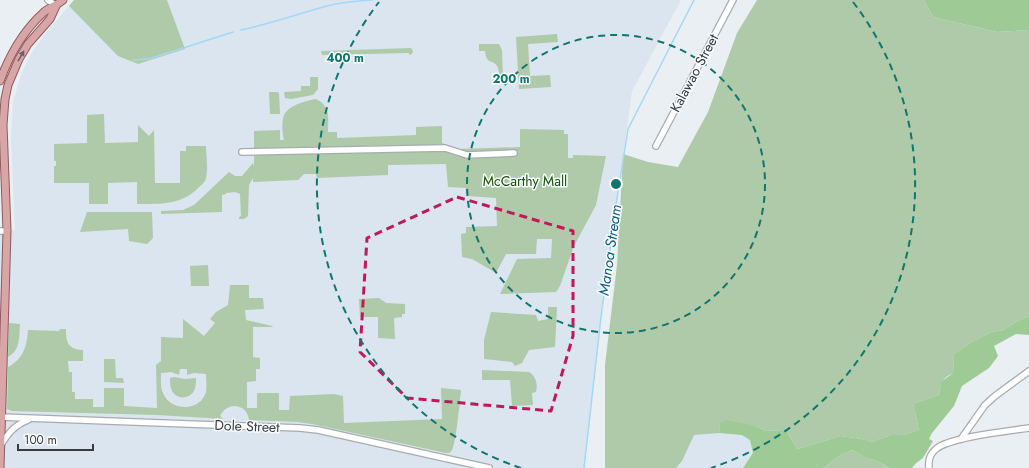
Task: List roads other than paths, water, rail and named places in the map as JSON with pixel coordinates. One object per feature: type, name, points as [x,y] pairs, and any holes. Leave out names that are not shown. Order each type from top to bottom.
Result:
[{"type":"main road","points":[[1,77],[20,40],[45,12],[56,6],[62,0]]},
{"type":"main road","points":[[0,468],[4,231],[2,151],[5,99],[10,80],[19,59],[28,44],[50,19],[56,6]]},
{"type":"street","points":[[48,0],[56,6]]},
{"type":"street","name":"Kalawao Street","points":[[656,146],[733,0]]},
{"type":"street","points":[[1,77],[10,80]]},
{"type":"street","points":[[242,152],[445,148],[467,154],[514,152]]},
{"type":"street","points":[[961,439],[985,405],[1029,371]]},
{"type":"street","name":"Dole Street","points":[[1,417],[304,428],[489,468]]},
{"type":"street","points":[[1,445],[14,427],[30,419]]},
{"type":"street","points":[[930,468],[929,459],[933,451],[941,446],[961,439],[1029,428]]},
{"type":"waterway","points":[[241,30],[333,5],[372,0]]},
{"type":"waterway","name":"Manoa Stream","points":[[584,468],[601,317],[628,129],[694,0]]},
{"type":"waterway","points":[[133,60],[149,59],[233,32]]},
{"type":"park label","name":"McCarthy Mall","points":[[525,181]]}]
